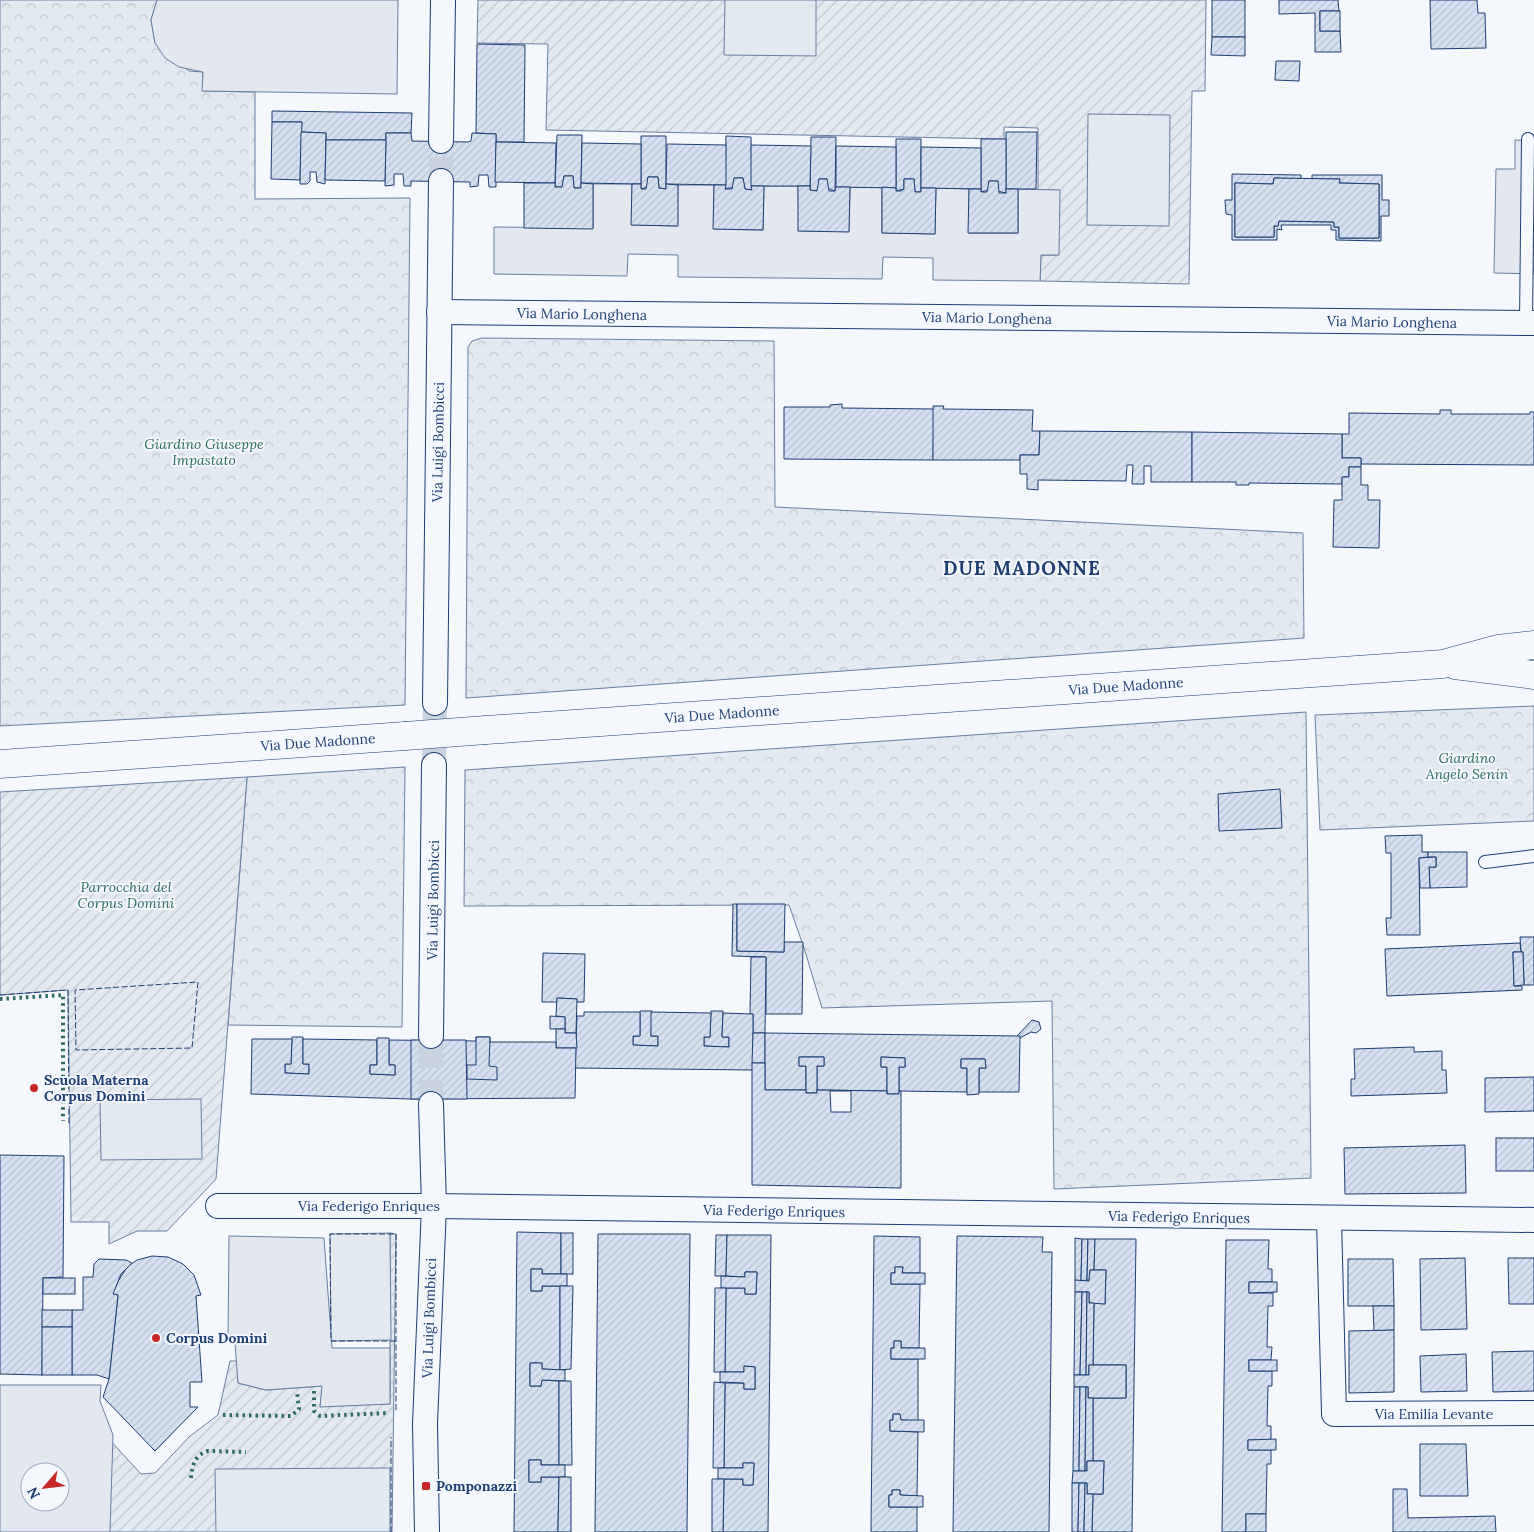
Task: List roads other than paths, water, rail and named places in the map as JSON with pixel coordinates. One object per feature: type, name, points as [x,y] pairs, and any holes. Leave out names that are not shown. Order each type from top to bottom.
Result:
[{"type":"main road","name":"Via Due Madonne","points":[[1443,664],[1498,649],[1534,646]]},
{"type":"main road","name":"Via Due Madonne","points":[[0,764],[1443,664],[1534,675]]},
{"type":"street","points":[[441,141],[443,0]]},
{"type":"street","name":"Via Luigi Bombicci","points":[[435,703],[441,182]]},
{"type":"street","name":"Via Mario Longhena","points":[[439,312],[1530,323]]},
{"type":"street","name":"Via Luigi Bombicci","points":[[431,1036],[434,765]]},
{"type":"street","name":"Via Luigi Bombicci","points":[[426,1532],[425,1424],[434,1206],[431,1104]]},
{"type":"street","name":"Via Federigo Enriques","points":[[218,1206],[434,1206],[1330,1219],[1534,1220]]},
{"type":"street","name":"Via Emilia Levante","points":[[1330,1219],[1334,1414],[1534,1413]]},
{"type":"lane","points":[[1528,139],[1530,323]]},
{"type":"lane","points":[[1485,862],[1534,856]]},
{"type":"tunnel","points":[[441,141],[441,181]]},
{"type":"tunnel","points":[[434,765],[435,703]]},
{"type":"tunnel","points":[[431,1036],[431,1104]]},
{"type":"place","name":"Scuola Materna Corpus Domini","points":[[34,1088]]},
{"type":"place","name":"Corpus Domini","points":[[156,1338]]},
{"type":"place","name":"Pomponazzi","points":[[426,1486]]},
{"type":"district","name":"DUE MADONNE","points":[[1022,568]]},
{"type":"park label","name":"Giardino Giuseppe Impastato","points":[[204,452]]},
{"type":"park label","name":"Giardino Angelo Senin","points":[[1467,766]]},
{"type":"park label","name":"Parrocchia del Corpus Domini","points":[[126,896]]}]
